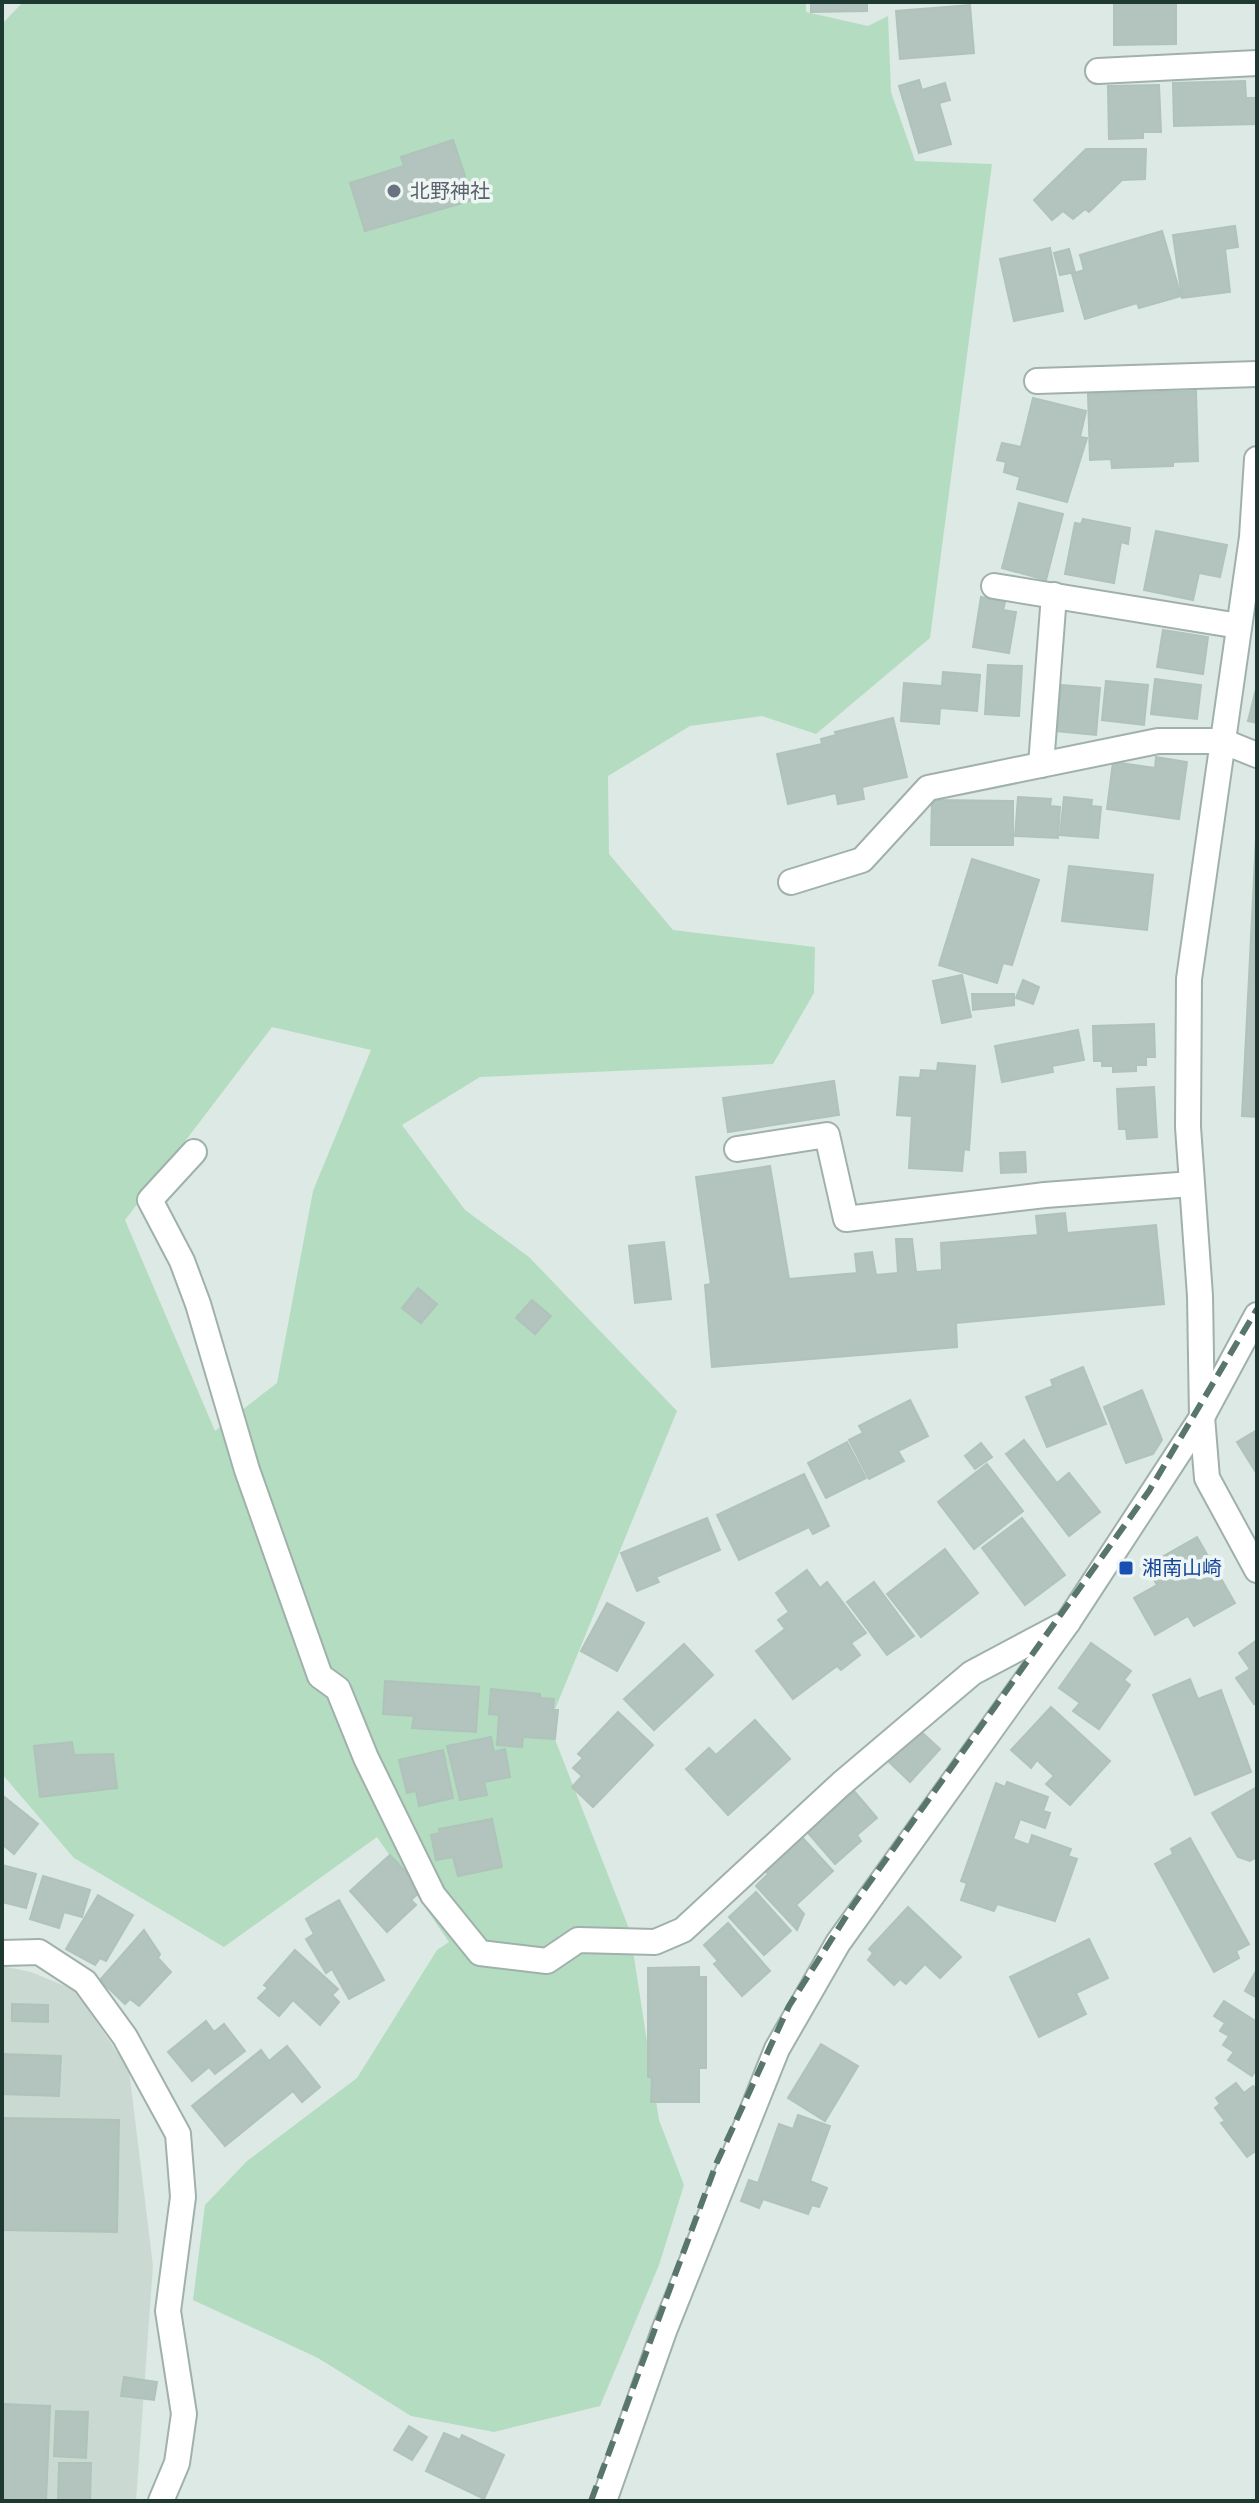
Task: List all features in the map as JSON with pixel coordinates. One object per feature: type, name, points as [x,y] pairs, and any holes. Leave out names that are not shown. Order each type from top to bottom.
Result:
[{"type":"street","points":[[1098,71],[1257,63]]},
{"type":"street","points":[[1037,381],[1257,374]]},
{"type":"street","points":[[1257,459],[1252,537],[1189,979],[1188,1127],[1200,1296],[1202,1417],[1207,1478],[1257,1570]]},
{"type":"street","points":[[994,586],[1239,626]]},
{"type":"street","points":[[1041,765],[1054,595]]},
{"type":"street","points":[[791,882],[862,860],[928,788],[1158,741],[1222,741],[1257,755]]},
{"type":"street","points":[[737,1149],[827,1135],[846,1219],[1045,1195],[1192,1184]]},
{"type":"street","points":[[194,1152],[150,1200],[182,1261],[198,1304],[247,1470],[320,1676],[338,1689],[372,1772],[433,1895],[480,1953],[547,1961],[578,1940],[655,1942],[683,1930],[841,1784],[972,1673],[1068,1622]]},
{"type":"street","points":[[604,2501],[664,2331],[777,2049],[838,1943],[1068,1622],[1202,1417],[1257,1315]]},
{"type":"street","points":[[2,1953],[39,1952],[85,1982],[125,2037],[178,2134],[183,2197],[168,2311],[184,2414],[177,2463],[161,2501]]},
{"type":"shaded area","points":[[2,1966],[31,1972],[75,1990],[129,2070],[153,2266],[136,2501],[2,2501]]},
{"type":"green space","points":[[23,2],[806,2],[806,12],[868,26],[888,16],[891,92],[915,161],[992,164],[930,638],[816,734],[762,716],[690,726],[608,776],[609,854],[673,930],[815,947],[814,993],[773,1064],[480,1077],[402,1125],[465,1210],[529,1257],[677,1411],[549,1724],[630,1931],[659,2120],[684,2185],[659,2265],[600,2406],[494,2432],[411,2416],[318,2358],[193,2300],[205,2205],[247,2161],[357,2078],[437,1950],[449,1942],[377,1837],[224,1947],[74,1858],[2,1774],[2,24]],"holes":[[[272,1027],[371,1050],[313,1191],[277,1383],[215,1431],[125,1220]]]},
{"type":"building","points":[[811,2],[867,2],[867,11],[811,12]]},
{"type":"building","points":[[1114,2],[1176,2],[1176,44],[1114,45]]},
{"type":"building","points":[[970,5],[974,53],[900,59],[896,11]]},
{"type":"building","points":[[919,80],[922,90],[945,83],[950,100],[939,103],[951,144],[919,153],[899,86]]},
{"type":"building","points":[[1245,81],[1246,98],[1257,98],[1257,124],[1174,126],[1173,83]]},
{"type":"building","points":[[1159,85],[1161,132],[1143,132],[1143,138],[1109,139],[1108,86]]},
{"type":"building","points":[[453,140],[473,200],[365,231],[350,183],[404,166],[401,157]]},
{"type":"building","points":[[1086,149],[1146,149],[1145,179],[1122,180],[1089,212],[1085,209],[1073,219],[1063,211],[1052,220],[1034,200]]},
{"type":"building","points":[[1235,226],[1238,247],[1225,249],[1230,292],[1182,298],[1173,235]]},
{"type":"building","points":[[1162,231],[1181,296],[1139,308],[1137,303],[1085,319],[1072,274],[1084,270],[1080,255]]},
{"type":"building","points":[[1050,248],[1063,311],[1014,321],[1000,259]]},
{"type":"building","points":[[1069,249],[1075,272],[1060,275],[1054,253]]},
{"type":"building","points":[[1196,391],[1198,461],[1173,462],[1173,466],[1112,468],[1111,459],[1090,460],[1088,394]]},
{"type":"building","points":[[1033,398],[1086,411],[1080,437],[1087,438],[1067,502],[1017,489],[1020,477],[1004,472],[1006,462],[997,460],[1002,443],[1021,447]]},
{"type":"building","points":[[1019,503],[1063,514],[1046,580],[1002,568]]},
{"type":"building","points":[[1083,519],[1130,528],[1128,544],[1121,542],[1114,583],[1065,574],[1075,523],[1081,524]]},
{"type":"building","points":[[1156,531],[1227,545],[1220,577],[1199,573],[1193,600],[1144,590]]},
{"type":"building","points":[[981,597],[1005,602],[1003,610],[1016,612],[1009,653],[973,647]]},
{"type":"building","points":[[1163,630],[1208,637],[1203,674],[1157,667]]},
{"type":"building","points":[[988,665],[1022,666],[1019,716],[985,714]]},
{"type":"building","points":[[943,672],[980,675],[977,711],[940,708],[939,724],[901,721],[904,683],[942,686]]},
{"type":"building","points":[[1155,679],[1201,685],[1197,719],[1151,714]]},
{"type":"building","points":[[1106,681],[1148,685],[1144,725],[1102,720]]},
{"type":"building","points":[[1061,685],[1100,688],[1096,735],[1056,731]]},
{"type":"building","points":[[1257,685],[1257,723],[1248,721]]},
{"type":"building","points":[[893,718],[907,777],[862,787],[864,799],[838,804],[836,793],[788,804],[777,754],[822,744],[821,739],[836,735],[835,732]]},
{"type":"building","points":[[1156,757],[1187,762],[1179,819],[1107,809],[1113,762],[1155,768]]},
{"type":"building","points":[[1018,797],[1051,799],[1050,806],[1060,807],[1058,838],[1015,836]]},
{"type":"building","points":[[1064,797],[1092,800],[1091,806],[1101,807],[1098,838],[1060,835]]},
{"type":"building","points":[[932,800],[1013,801],[1013,845],[931,845]]},
{"type":"building","points":[[1257,819],[1257,1117],[1242,1116]]},
{"type":"building","points":[[972,859],[1039,880],[1012,965],[1003,963],[997,983],[939,965]]},
{"type":"building","points":[[1069,866],[1153,875],[1147,930],[1062,921]]},
{"type":"building","points":[[962,975],[971,1017],[942,1023],[933,981]]},
{"type":"building","points":[[1023,980],[1039,987],[1033,1004],[1016,998]]},
{"type":"building","points":[[972,994],[1014,994],[1014,1005],[973,1010]]},
{"type":"building","points":[[1154,1024],[1155,1057],[1146,1057],[1146,1065],[1136,1065],[1136,1071],[1113,1072],[1113,1066],[1102,1066],[1102,1061],[1094,1061],[1093,1026]]},
{"type":"building","points":[[1078,1030],[1084,1060],[1052,1066],[1053,1072],[1002,1082],[995,1046]]},
{"type":"building","points":[[938,1063],[975,1066],[969,1150],[964,1149],[962,1171],[909,1168],[912,1116],[897,1115],[900,1077],[920,1078],[921,1070],[937,1071]]},
{"type":"building","points":[[834,1081],[839,1115],[728,1132],[723,1098]]},
{"type":"building","points":[[1154,1087],[1157,1137],[1127,1139],[1126,1129],[1119,1129],[1117,1089]]},
{"type":"building","points":[[1025,1152],[1026,1172],[1001,1173],[1000,1153]]},
{"type":"building","points":[[770,1166],[789,1279],[857,1273],[855,1254],[872,1252],[876,1275],[898,1273],[896,1239],[912,1239],[916,1272],[942,1270],[941,1243],[1038,1235],[1036,1216],[1065,1213],[1067,1233],[1156,1225],[1164,1304],[956,1323],[957,1347],[712,1367],[705,1285],[711,1284],[696,1177]]},
{"type":"building","points":[[664,1242],[671,1299],[635,1303],[629,1246]]},
{"type":"building","points":[[418,1288],[437,1304],[421,1323],[402,1308]]},
{"type":"building","points":[[532,1300],[551,1316],[535,1334],[516,1318]]},
{"type":"building","points":[[1083,1367],[1106,1424],[1047,1447],[1026,1397],[1053,1386],[1051,1380]]},
{"type":"building","points":[[1142,1390],[1162,1440],[1153,1454],[1126,1463],[1104,1407]]},
{"type":"building","points":[[910,1400],[928,1436],[898,1451],[904,1461],[869,1479],[849,1440],[863,1433],[859,1426]]},
{"type":"building","points":[[1257,1430],[1257,1474],[1237,1442]]},
{"type":"building","points":[[1024,1440],[1057,1483],[1069,1473],[1100,1512],[1069,1536],[1006,1454]]},
{"type":"building","points":[[847,1442],[866,1478],[826,1498],[808,1463]]},
{"type":"building","points":[[981,1443],[992,1457],[975,1469],[965,1456]]},
{"type":"building","points":[[987,1464],[1023,1511],[974,1549],[938,1502]]},
{"type":"building","points":[[804,1474],[829,1526],[813,1534],[809,1527],[739,1560],[717,1515]]},
{"type":"building","points":[[707,1518],[720,1550],[656,1577],[659,1582],[637,1591],[621,1553]]},
{"type":"building","points":[[1022,1518],[1065,1575],[1025,1605],[982,1548]]},
{"type":"building","points":[[1197,1537],[1235,1603],[1194,1626],[1188,1616],[1155,1635],[1134,1598],[1157,1585],[1146,1566]]},
{"type":"building","points":[[945,1549],[978,1593],[921,1637],[887,1594]]},
{"type":"building","points":[[807,1570],[820,1588],[827,1582],[866,1633],[851,1643],[860,1655],[841,1670],[837,1666],[793,1699],[756,1651],[785,1629],[778,1620],[789,1612],[776,1593]]},
{"type":"building","points":[[874,1582],[914,1636],[887,1655],[847,1602]]},
{"type":"building","points":[[607,1603],[644,1623],[617,1671],[581,1651]]},
{"type":"building","points":[[1257,1640],[1257,1702],[1254,1704],[1236,1678],[1250,1669],[1239,1653]]},
{"type":"building","points":[[1091,1643],[1131,1671],[1124,1680],[1130,1685],[1099,1729],[1073,1711],[1080,1703],[1059,1688]]},
{"type":"building","points":[[684,1644],[713,1675],[654,1730],[624,1699]]},
{"type":"building","points":[[1190,1679],[1198,1699],[1221,1690],[1251,1772],[1195,1795],[1153,1695]]},
{"type":"building","points":[[385,1681],[479,1687],[476,1732],[412,1728],[414,1716],[383,1714]]},
{"type":"building","points":[[491,1689],[540,1694],[540,1698],[554,1699],[553,1710],[558,1710],[555,1739],[523,1737],[522,1747],[497,1745],[499,1715],[489,1714]]},
{"type":"building","points":[[1051,1707],[1110,1761],[1070,1805],[1046,1784],[1054,1776],[1037,1760],[1031,1768],[1011,1750]]},
{"type":"building","points":[[618,1712],[653,1745],[593,1807],[572,1787],[582,1776],[573,1768],[583,1758],[578,1754]]},
{"type":"building","points":[[755,1720],[790,1759],[728,1815],[686,1769],[709,1748],[716,1755]]},
{"type":"building","points":[[917,1728],[940,1749],[910,1782],[887,1760]]},
{"type":"building","points":[[491,1737],[494,1752],[505,1749],[510,1777],[484,1782],[487,1795],[460,1800],[447,1746]]},
{"type":"building","points":[[72,1742],[74,1755],[113,1754],[117,1788],[40,1797],[34,1746]]},
{"type":"building","points":[[443,1750],[453,1798],[419,1806],[416,1791],[407,1793],[399,1760]]},
{"type":"building","points":[[1007,1782],[1048,1797],[1043,1811],[1050,1813],[1045,1828],[1020,1819],[1013,1839],[1029,1845],[1032,1835],[1071,1849],[1068,1856],[1077,1859],[1055,1921],[997,1904],[994,1911],[961,1900],[967,1883],[961,1881],[996,1783],[1005,1787]]},
{"type":"building","points":[[1257,1787],[1257,1857],[1250,1861],[1238,1857],[1212,1813]]},
{"type":"building","points":[[854,1791],[877,1818],[857,1835],[861,1841],[835,1864],[803,1827],[821,1812],[825,1816]]},
{"type":"building","points":[[2,1795],[38,1824],[14,1854],[2,1844]]},
{"type":"building","points":[[492,1819],[502,1867],[458,1876],[453,1857],[436,1860],[431,1835],[440,1833],[439,1829]]},
{"type":"building","points":[[799,1834],[833,1871],[796,1905],[804,1914],[797,1930],[756,1886],[768,1874],[763,1866]]},
{"type":"building","points":[[1190,1838],[1249,1944],[1236,1951],[1239,1958],[1214,1972],[1155,1864],[1173,1854],[1171,1849]]},
{"type":"building","points":[[390,1855],[422,1890],[411,1900],[416,1905],[387,1932],[350,1891]]},
{"type":"building","points":[[2,1865],[36,1874],[26,1908],[2,1902]]},
{"type":"building","points":[[43,1876],[90,1890],[82,1917],[64,1912],[59,1928],[30,1919]]},
{"type":"building","points":[[756,1892],[791,1931],[764,1955],[729,1917]]},
{"type":"building","points":[[98,1895],[133,1915],[106,1961],[100,1958],[95,1965],[66,1949]]},
{"type":"building","points":[[339,1900],[384,1980],[349,1999],[332,1969],[326,1973],[306,1939],[314,1934],[306,1919]]},
{"type":"building","points":[[908,1907],[961,1957],[940,1978],[925,1964],[906,1984],[900,1979],[894,1985],[868,1960],[873,1953],[869,1949]]},
{"type":"building","points":[[728,1923],[770,1971],[742,1996],[714,1964],[718,1961],[704,1945]]},
{"type":"building","points":[[144,1930],[160,1954],[158,1958],[171,1972],[139,2006],[130,1999],[125,2004],[100,1980]]},
{"type":"building","points":[[1089,1939],[1108,1978],[1076,1993],[1086,2014],[1039,2037],[1010,1977]]},
{"type":"building","points":[[295,1950],[338,1989],[332,1995],[339,2002],[320,2025],[293,2000],[279,2016],[258,1998],[268,1988],[264,1985]]},
{"type":"building","points":[[699,1967],[699,1977],[706,1977],[706,2068],[699,2068],[699,2102],[651,2102],[652,2077],[648,2077],[648,1968]]},
{"type":"building","points":[[1257,1969],[1257,1998],[1245,1991]]},
{"type":"building","points":[[1224,2001],[1257,2022],[1257,2068],[1252,2076],[1228,2060],[1234,2052],[1223,2045],[1229,2036],[1220,2031],[1225,2023],[1214,2016]]},
{"type":"building","points":[[12,2004],[48,2005],[48,2022],[12,2021]]},
{"type":"building","points":[[206,2021],[214,2032],[224,2024],[245,2051],[215,2074],[209,2067],[192,2081],[168,2052]]},
{"type":"building","points":[[821,2044],[858,2066],[825,2121],[788,2098]]},
{"type":"building","points":[[287,2046],[320,2087],[302,2102],[293,2091],[225,2146],[192,2106],[261,2050],[269,2061]]},
{"type":"building","points":[[2,2054],[61,2056],[59,2096],[2,2094]]},
{"type":"building","points":[[1236,2083],[1244,2093],[1253,2086],[1257,2090],[1257,2150],[1247,2157],[1221,2123],[1225,2121],[1215,2108],[1220,2104],[1216,2098]]},
{"type":"building","points":[[798,2115],[830,2126],[810,2181],[827,2188],[819,2207],[812,2205],[808,2214],[763,2199],[759,2208],[741,2201],[749,2180],[758,2183],[779,2124],[793,2129]]},
{"type":"building","points":[[2,2118],[119,2120],[117,2232],[2,2230]]},
{"type":"building","points":[[124,2377],[157,2382],[154,2400],[121,2396]]},
{"type":"building","points":[[2,2404],[50,2406],[46,2501],[2,2501]]},
{"type":"building","points":[[56,2411],[88,2412],[86,2458],[54,2456]]},
{"type":"building","points":[[409,2426],[427,2437],[412,2460],[394,2450]]},
{"type":"building","points":[[444,2433],[460,2440],[462,2435],[504,2455],[484,2499],[426,2471]]},
{"type":"building","points":[[59,2463],[91,2463],[90,2501],[58,2501]]},
{"type":"railway","points":[[591,2501],[717,2162],[789,2006],[854,1904],[1149,1491],[1257,1309]]},
{"type":"place","name":"北野神社","points":[[394,191]]},
{"type":"place","name":"湘南山崎","points":[[1126,1568]]}]
